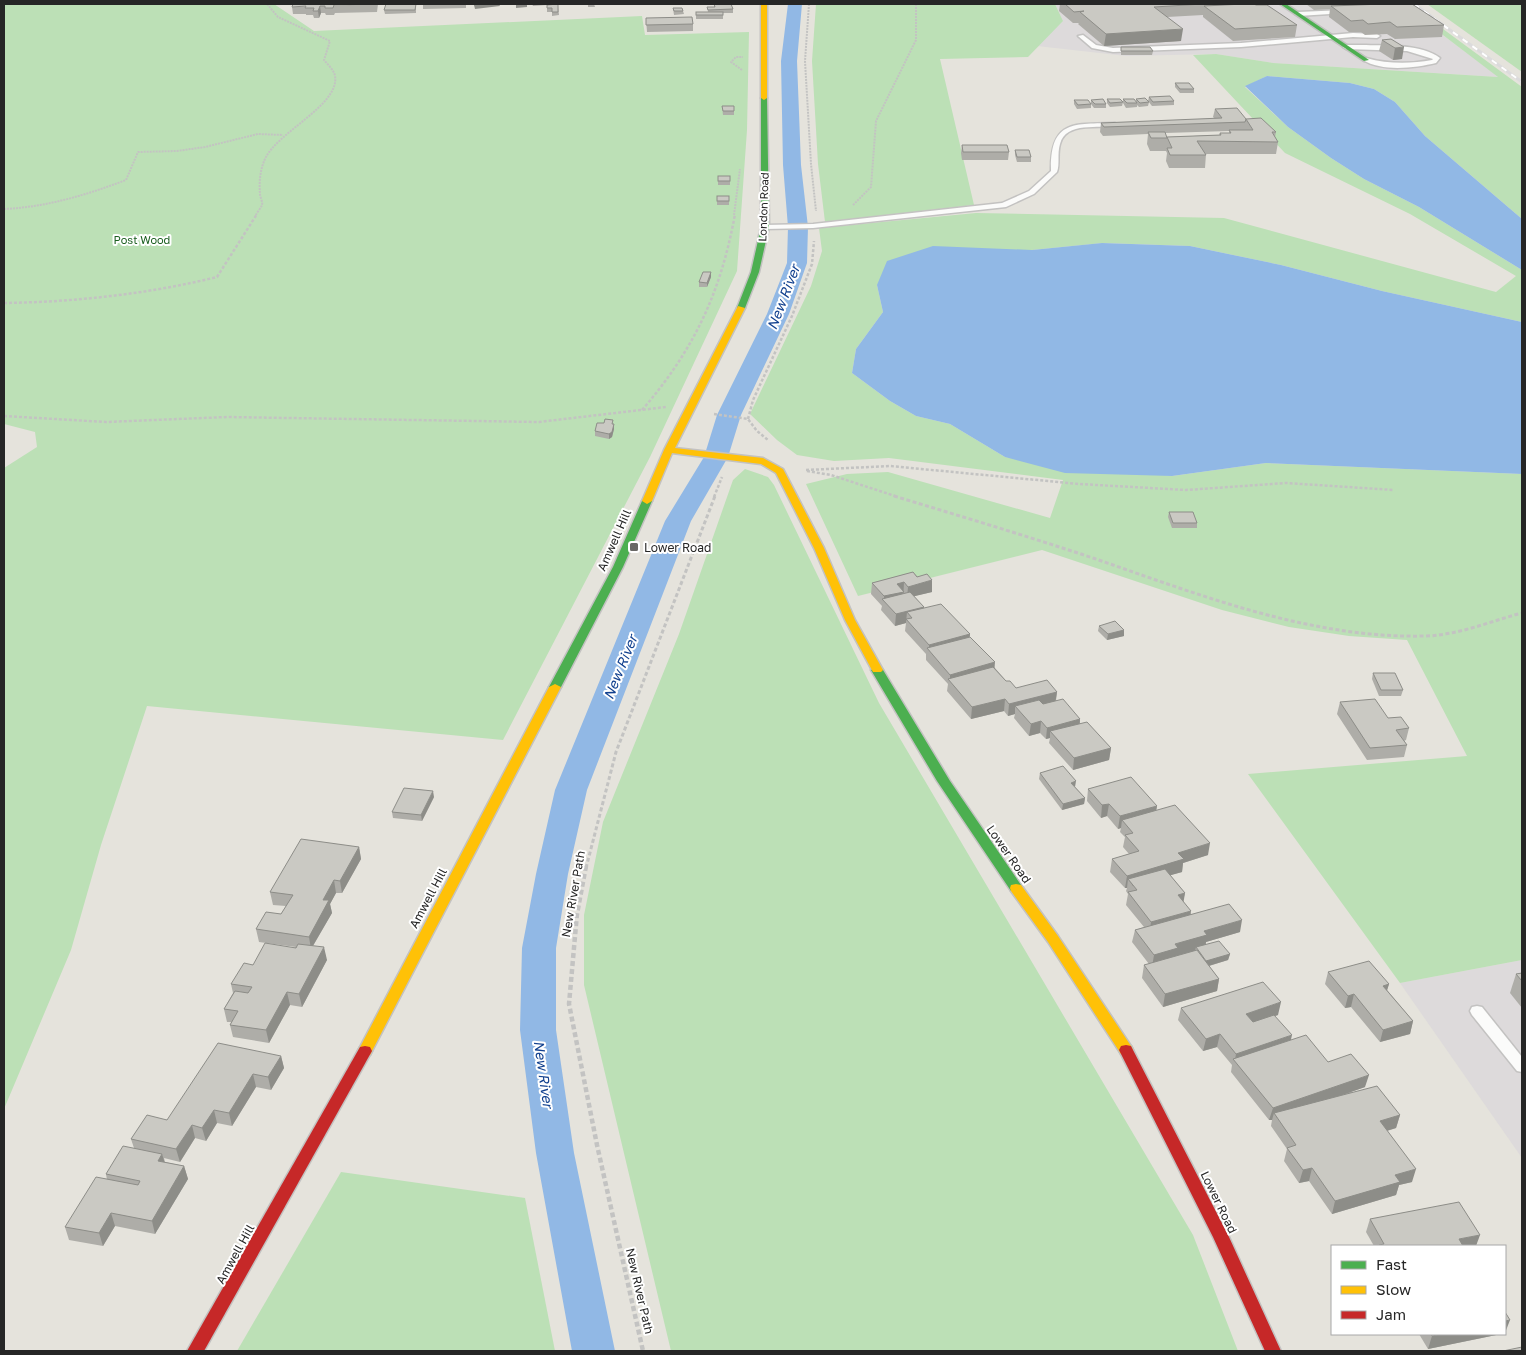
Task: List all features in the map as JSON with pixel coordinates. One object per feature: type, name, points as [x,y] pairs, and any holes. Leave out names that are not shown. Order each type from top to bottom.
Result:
[{"type":"main road","name":"London Road","points":[[669,450],[738,316],[756,272],[765,227],[764,4]]},
{"type":"main road","points":[[1283,4],[1366,60]]},
{"type":"main road","name":"Lower Road","points":[[669,450],[732,456],[764,462],[780,471],[818,548],[850,620],[902,715],[965,817],[1053,939],[1132,1060],[1221,1236],[1273,1351]]},
{"type":"main road","name":"Amwell Hill","points":[[195,1351],[365,1052],[618,567],[669,450]]},
{"type":"lane","points":[[1302,17],[1352,12]]},
{"type":"lane","points":[[1302,17],[1329,19]]},
{"type":"lane","points":[[1081,36],[1094,47],[1113,50],[1242,45],[1331,37],[1377,36]]},
{"type":"lane","points":[[1346,47],[1410,51],[1429,54],[1436,58],[1434,62],[1422,64],[1384,64],[1366,60]]},
{"type":"lane","points":[[765,227],[806,226],[1017,202],[1041,187],[1055,171],[1053,155],[1056,140],[1066,130],[1080,126],[1127,124]]},
{"type":"lane","points":[[1477,1010],[1522,1067]]},
{"type":"path","points":[[4,304],[51,303],[189,285],[217,276],[262,205],[258,188],[263,161],[282,136],[310,117],[329,97],[335,82],[335,75],[324,60],[330,41],[278,17],[268,4]]},
{"type":"path","points":[[848,210],[871,186],[876,121],[916,40],[916,4]]},
{"type":"path","points":[[742,70],[731,62],[736,58],[764,57]]},
{"type":"path","points":[[4,209],[44,205],[76,198],[126,180],[138,152],[196,149],[258,134],[282,136]]},
{"type":"path","points":[[642,410],[661,391],[678,366],[702,322],[721,278],[732,238],[738,200],[740,166]]},
{"type":"path","points":[[4,416],[106,422],[227,417],[540,422],[666,407],[689,411]]},
{"type":"path","points":[[718,415],[748,419],[757,431],[772,444]]},
{"type":"path","points":[[1394,490],[1286,483],[1186,490],[1079,484],[890,466],[798,470],[830,475],[1190,591],[1303,623],[1406,636],[1429,636],[1445,634],[1522,613]]},
{"type":"path","name":"New River Path","points":[[643,1351],[599,1155],[569,1004],[577,914],[588,858],[616,752],[722,478],[729,472]]},
{"type":"shaded area","points":[[1055,4],[1401,4],[1499,77],[1273,63],[1216,54],[1126,56],[1037,46],[1063,21]]},
{"type":"shaded area","points":[[1522,960],[1522,1158],[1400,983]]},
{"type":"green space","name":"Post Wood","points":[[4,4],[274,4],[314,31],[642,16],[645,35],[749,32],[747,130],[737,271],[650,457],[503,740],[147,706],[101,845],[71,950],[4,1109],[4,468],[37,447],[35,432],[4,424]]},
{"type":"green space","points":[[816,4],[1055,4],[1063,21],[1028,57],[940,59],[974,205],[825,222],[818,164],[812,61]]},
{"type":"green space","points":[[1409,4],[1522,87],[1522,219],[1425,136],[1395,102],[1374,89],[1350,83],[1267,76],[1245,87],[1288,127],[1331,158],[1364,179],[1419,207],[1522,270],[1522,322],[1382,291],[1281,265],[1190,246],[1103,243],[1032,250],[877,285],[883,312],[856,349],[852,373],[890,401],[916,416],[950,424],[1005,457],[1172,476],[1266,463],[1522,474],[1522,960],[1400,983],[1248,774],[1467,756],[1407,640],[1349,636],[1289,627],[1222,610],[1042,550],[858,596],[806,484],[847,474],[888,472],[1050,518],[1063,480],[889,458],[834,461],[797,455],[777,440],[750,414],[811,286],[822,251],[819,228],[976,213],[1224,218],[1496,292],[1516,276],[1410,214],[1285,153],[1193,55],[1216,54],[1273,63],[1498,77],[1414,13]]},
{"type":"green space","points":[[1427,4],[1522,4],[1522,72]]},
{"type":"green space","points":[[745,469],[768,477],[774,485],[879,703],[1193,1235],[1238,1351],[671,1351],[584,985],[584,915],[603,822],[679,634],[733,480]]},
{"type":"green space","points":[[341,1172],[525,1198],[555,1351],[237,1351]]},
{"type":"water","points":[[1267,76],[1350,83],[1374,89],[1395,102],[1425,136],[1522,219],[1522,270],[1419,207],[1364,179],[1288,127],[1245,86]]},
{"type":"water","points":[[1102,243],[1190,246],[1281,265],[1382,291],[1522,322],[1522,474],[1266,463],[1172,476],[1065,473],[1005,457],[950,424],[916,416],[890,401],[852,373],[856,349],[883,312],[877,285],[887,261],[933,246],[1032,250]]},
{"type":"building","points":[[293,4],[376,4],[334,5],[333,8],[320,6],[318,11],[313,11],[314,8],[305,8],[306,6],[292,7]]},
{"type":"building","points":[[386,4],[416,4],[415,10],[384,10]]},
{"type":"building","points":[[558,4],[558,12],[552,12],[552,8],[547,8],[547,5]]},
{"type":"building","points":[[714,4],[731,4],[733,9],[708,10],[707,7],[715,7]]},
{"type":"building","points":[[1065,4],[1203,4],[1154,7],[1183,29],[1106,34],[1080,12],[1084,11],[1074,12]]},
{"type":"building","points":[[1412,4],[1444,25],[1397,27],[1390,22],[1368,24],[1363,20],[1351,21],[1331,6]]},
{"type":"building","points":[[1267,5],[1297,25],[1235,29],[1204,6]]},
{"type":"building","points":[[673,8],[682,8],[683,11],[674,11]]},
{"type":"building","points":[[696,12],[723,12],[723,15],[696,15]]},
{"type":"building","points":[[692,17],[693,24],[646,25],[646,18]]},
{"type":"building","points":[[1391,39],[1404,47],[1395,48],[1382,40]]},
{"type":"building","points":[[1121,47],[1150,47],[1153,51],[1121,51]]},
{"type":"building","points":[[1175,83],[1189,83],[1194,89],[1180,89]]},
{"type":"building","points":[[1170,96],[1174,101],[1153,102],[1149,97]]},
{"type":"building","points":[[1145,98],[1149,102],[1140,103],[1136,99]]},
{"type":"building","points":[[1103,99],[1106,104],[1095,104],[1091,100]]},
{"type":"building","points":[[1107,99],[1120,99],[1123,102],[1110,103]]},
{"type":"building","points":[[1123,99],[1134,99],[1137,103],[1127,103]]},
{"type":"building","points":[[1074,100],[1088,100],[1091,104],[1078,105]]},
{"type":"building","points":[[722,106],[734,106],[734,111],[723,111]]},
{"type":"building","points":[[1237,108],[1246,119],[1245,122],[1104,127],[1101,123],[1222,118],[1215,109]]},
{"type":"building","points":[[1261,118],[1276,132],[1272,132],[1278,142],[1197,141],[1206,155],[1170,155],[1167,148],[1172,148],[1167,137],[1221,135],[1220,133],[1231,133],[1229,130],[1253,130],[1246,119]]},
{"type":"building","points":[[1148,132],[1165,132],[1167,138],[1151,138]]},
{"type":"building","points":[[962,145],[1007,145],[1009,152],[963,152]]},
{"type":"building","points":[[1015,150],[1029,150],[1031,157],[1017,157]]},
{"type":"building","points":[[718,176],[730,176],[730,181],[718,181]]},
{"type":"building","points":[[717,196],[729,196],[729,201],[717,201]]},
{"type":"building","points":[[703,272],[711,272],[707,283],[699,282]]},
{"type":"building","points":[[605,419],[613,420],[612,432],[609,434],[595,431],[597,423],[604,423]]},
{"type":"building","points":[[1169,512],[1193,512],[1197,523],[1173,523]]},
{"type":"building","points":[[913,572],[917,577],[927,574],[932,580],[908,587],[904,582],[897,584],[904,592],[884,596],[872,583]]},
{"type":"building","points":[[910,592],[924,607],[896,614],[882,599]]},
{"type":"building","points":[[941,604],[970,634],[929,645],[906,619],[912,618],[907,612]]},
{"type":"building","points":[[1115,621],[1124,630],[1108,634],[1099,626]]},
{"type":"building","points":[[970,637],[995,662],[950,675],[927,648]]},
{"type":"building","points":[[993,667],[1006,681],[1010,681],[1016,688],[1047,680],[1057,692],[1009,704],[1005,699],[972,707],[948,679]]},
{"type":"building","points":[[1373,673],[1395,673],[1403,690],[1381,690]]},
{"type":"building","points":[[1063,699],[1080,719],[1047,728],[1041,721],[1031,724],[1015,706],[1039,700],[1043,704]]},
{"type":"building","points":[[1375,699],[1388,718],[1401,717],[1409,728],[1396,730],[1407,745],[1370,748],[1340,702]]},
{"type":"building","points":[[1087,722],[1111,748],[1074,758],[1050,731]]},
{"type":"building","points":[[1063,766],[1076,781],[1071,783],[1085,798],[1063,804],[1040,773]]},
{"type":"building","points":[[1131,777],[1157,806],[1120,816],[1109,804],[1102,805],[1088,789]]},
{"type":"building","points":[[404,788],[433,791],[421,815],[392,812]]},
{"type":"building","points":[[1175,805],[1210,843],[1178,853],[1184,859],[1127,876],[1112,859],[1139,851],[1125,835],[1133,833],[1122,820]]},
{"type":"building","points":[[301,839],[359,847],[340,881],[334,880],[323,900],[329,900],[309,937],[256,929],[266,912],[281,914],[293,895],[270,892]]},
{"type":"building","points":[[1165,869],[1185,893],[1178,895],[1191,911],[1151,922],[1128,892],[1137,890],[1128,879]]},
{"type":"building","points":[[1229,904],[1242,920],[1204,931],[1207,935],[1175,944],[1178,948],[1154,955],[1135,930]]},
{"type":"building","points":[[1219,941],[1230,954],[1206,961],[1196,947]]},
{"type":"building","points":[[265,943],[296,948],[298,944],[324,947],[299,994],[287,992],[266,1030],[230,1025],[238,1011],[224,1009],[235,991],[248,993],[252,987],[231,984],[244,963],[253,965]]},
{"type":"building","points":[[1197,950],[1219,979],[1165,994],[1144,965]]},
{"type":"building","points":[[1369,961],[1389,984],[1383,986],[1413,1021],[1383,1030],[1354,994],[1348,996],[1328,972]]},
{"type":"building","points":[[1522,973],[1522,981],[1516,974]]},
{"type":"building","points":[[1263,982],[1281,1002],[1246,1014],[1253,1022],[1274,1015],[1292,1035],[1236,1054],[1220,1034],[1206,1039],[1181,1008]]},
{"type":"building","points":[[1306,1035],[1328,1062],[1351,1054],[1369,1075],[1273,1108],[1233,1059]]},
{"type":"building","points":[[218,1043],[281,1056],[268,1077],[253,1074],[229,1113],[214,1110],[202,1128],[192,1125],[176,1149],[131,1139],[147,1115],[167,1120]]},
{"type":"building","points":[[1377,1086],[1400,1115],[1380,1121],[1416,1169],[1395,1175],[1400,1182],[1335,1201],[1312,1168],[1303,1170],[1287,1148],[1296,1145],[1274,1113]]},
{"type":"building","points":[[123,1146],[162,1154],[158,1161],[184,1166],[152,1221],[111,1213],[99,1233],[65,1227],[96,1177],[138,1185],[140,1181],[106,1174]]},
{"type":"building","points":[[1459,1202],[1480,1235],[1459,1239],[1462,1245],[1379,1245],[1384,1244],[1370,1219]]},
{"type":"building","points":[[1522,1347],[1522,1351],[1503,1351]]},
{"type":"waterway","name":"New River","points":[[593,1351],[555,1153],[538,1030],[539,948],[552,874],[571,790],[678,521],[716,457],[729,415],[778,314],[797,263],[798,227],[792,165],[789,61],[795,4]]},
{"type":"railway","points":[[1414,4],[1522,82]]},
{"type":"traffic: fast","points":[[1283,4],[1366,60]]},
{"type":"traffic: fast","points":[[741,308],[755,272],[765,227],[764,98]]},
{"type":"traffic: fast","points":[[555,687],[618,567],[647,501]]},
{"type":"traffic: fast","points":[[877,670],[944,781],[1016,888]]},
{"type":"traffic: slow","points":[[764,4],[764,98]]},
{"type":"traffic: slow","points":[[647,501],[669,450],[741,308]]},
{"type":"traffic: slow","points":[[669,450],[763,461],[780,471],[819,548],[850,620],[877,670]]},
{"type":"traffic: slow","points":[[365,1051],[555,687]]},
{"type":"traffic: slow","points":[[1016,888],[1053,939],[1126,1050]]},
{"type":"traffic: jam","points":[[1126,1050],[1221,1237],[1273,1351]]},
{"type":"traffic: jam","points":[[195,1351],[365,1051]]},
{"type":"place","name":"Lower Road","points":[[634,547]]}]
